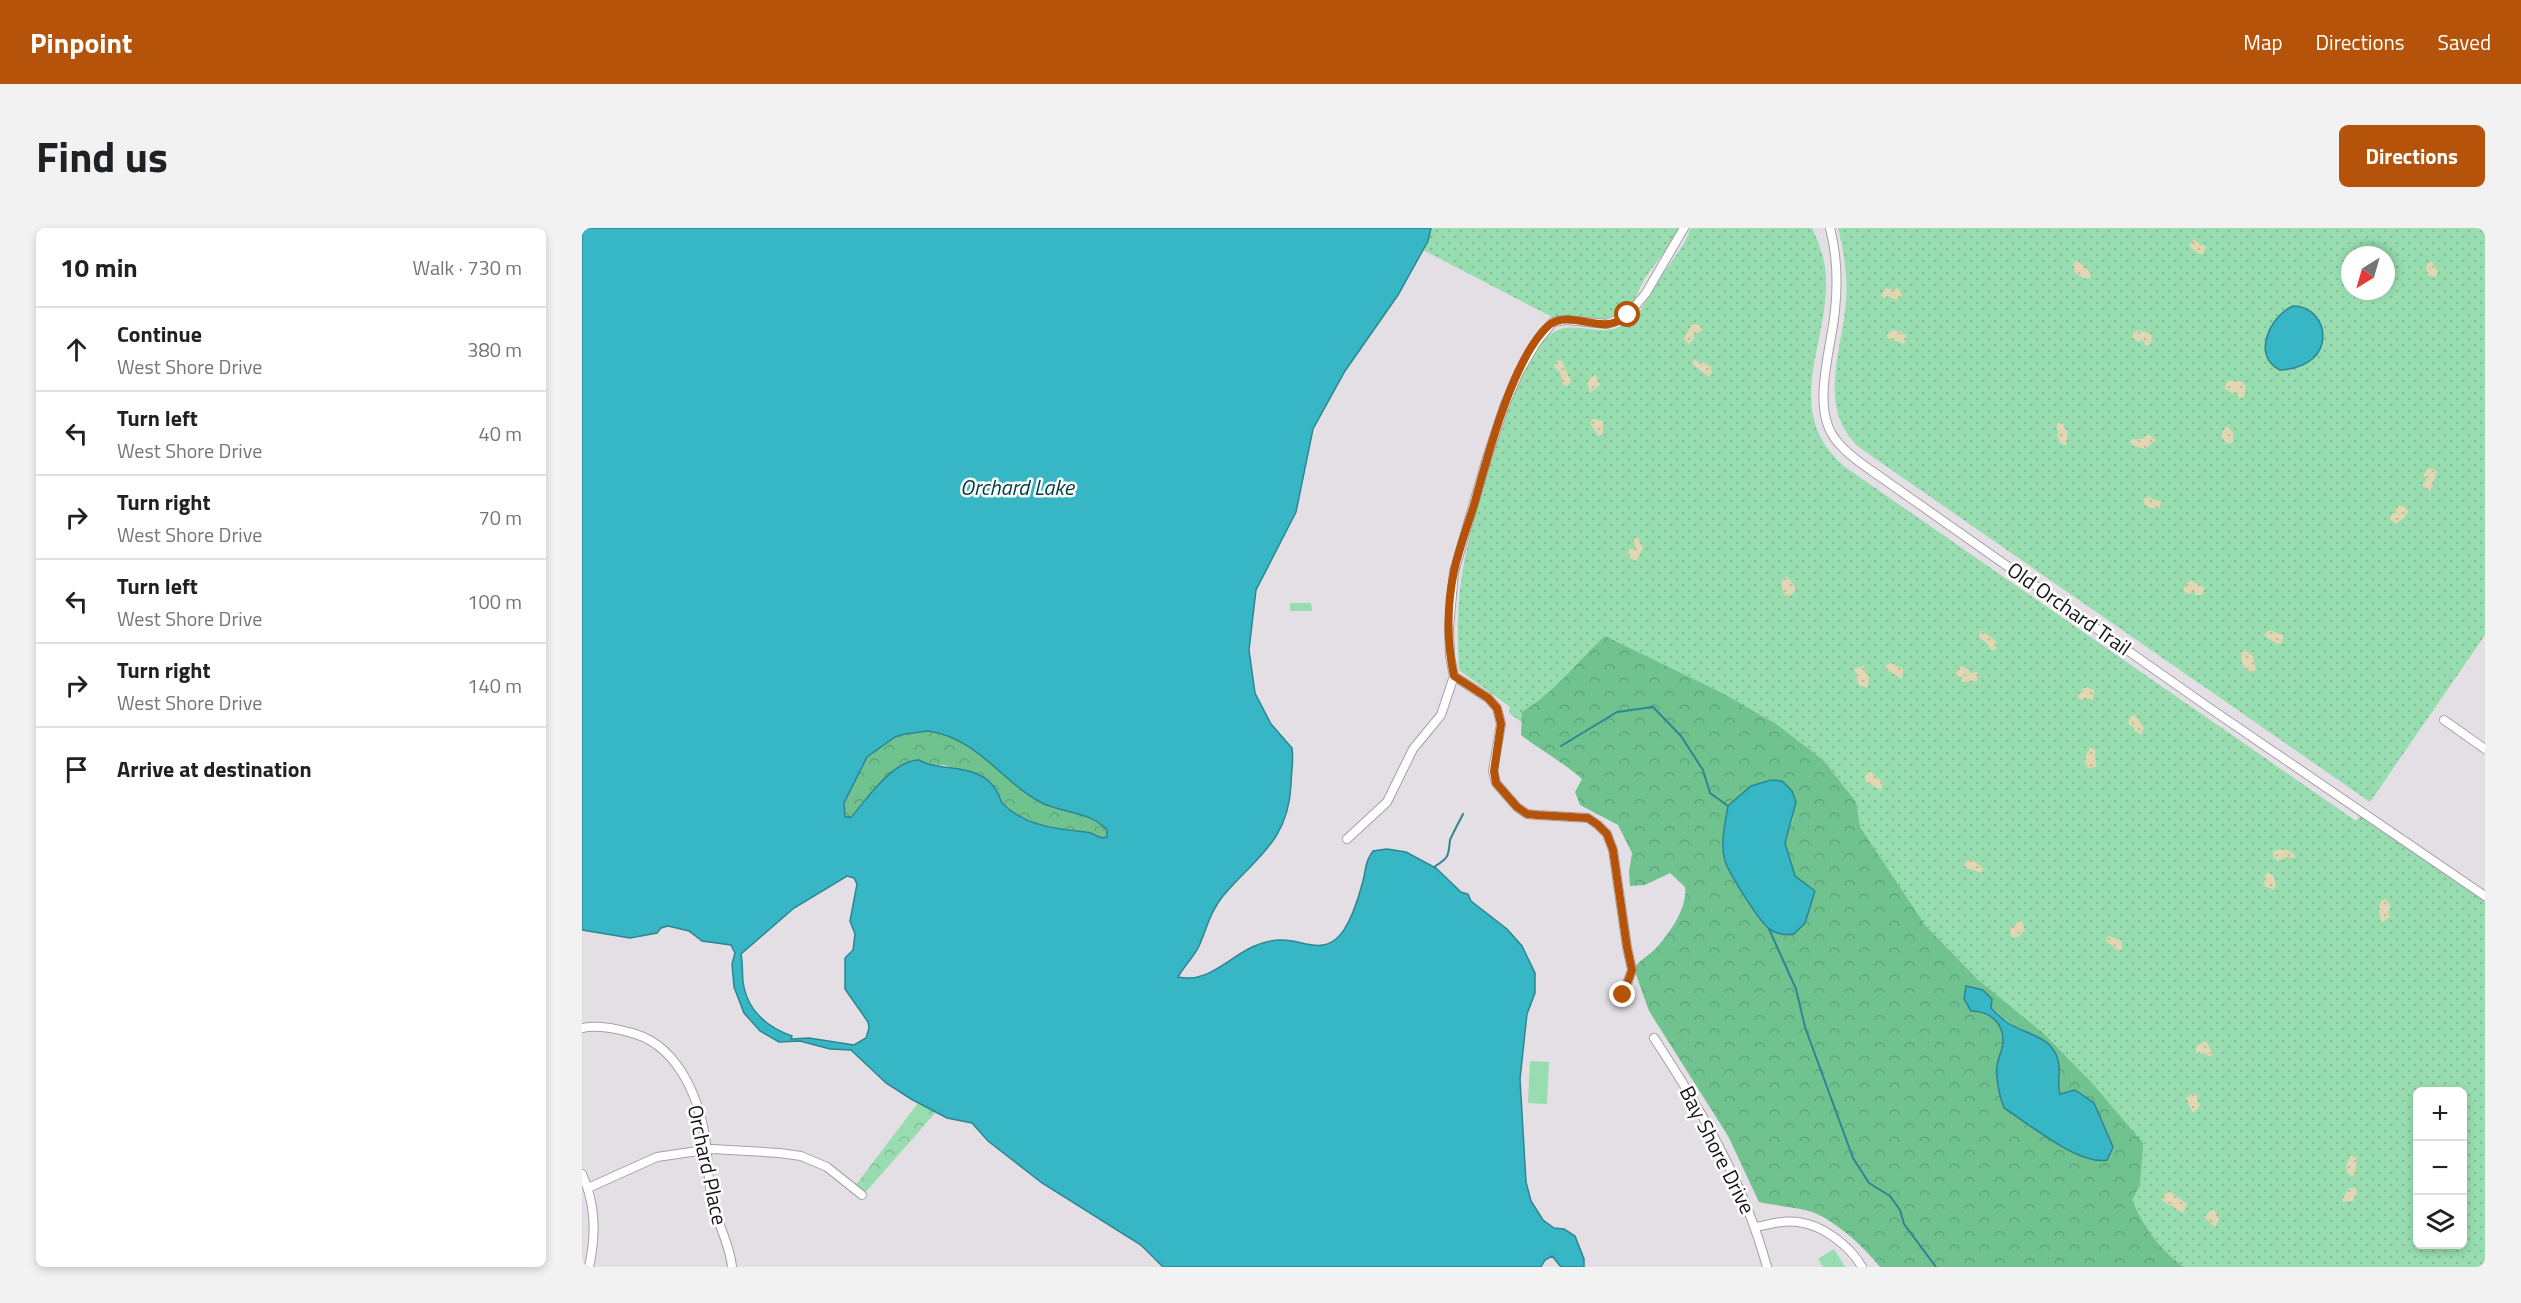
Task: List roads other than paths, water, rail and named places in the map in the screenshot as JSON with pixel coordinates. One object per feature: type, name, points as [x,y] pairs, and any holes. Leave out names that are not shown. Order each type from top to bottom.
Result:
[{"type":"street","points":[[1347,839],[1387,802],[1413,749],[1441,715],[1454,676],[1450,656],[1449,628],[1454,572],[1487,458],[1504,407],[1519,372],[1536,343],[1553,322],[1566,320],[1607,324],[1628,315],[1651,284],[1684,228]]},
{"type":"street","name":"Old Orchard Trail","points":[[1830,228],[1837,252],[1836,308],[1823,400],[1827,422],[1834,438],[1889,483],[2211,709],[2485,896]]},
{"type":"street","points":[[1454,676],[1488,698],[1497,708],[1501,724],[1494,771],[1496,783],[1517,807],[1527,814],[1588,818],[1607,834],[1613,850],[1632,970],[1623,995]]},
{"type":"street","points":[[2444,720],[2485,749]]},
{"type":"street","name":"Orchard Place","points":[[582,1028],[603,1027],[648,1038],[664,1049],[675,1061],[692,1095],[700,1118],[713,1204],[732,1267]]},
{"type":"street","name":"Bay Shore Drive","points":[[1654,1038],[1698,1105],[1713,1133],[1756,1227],[1767,1267]]},
{"type":"street","points":[[588,1188],[657,1157],[706,1149],[801,1156],[825,1166],[862,1195]]},
{"type":"street","points":[[582,1174],[593,1209],[595,1232],[589,1267]]},
{"type":"street","points":[[1756,1227],[1782,1222],[1808,1224],[1831,1235],[1845,1246],[1862,1267]]},
{"type":"water","name":"Orchard Lake","points":[[582,228],[1431,228],[1428,241],[1398,295],[1345,371],[1313,429],[1296,512],[1256,590],[1249,650],[1255,693],[1271,724],[1292,748],[1289,805],[1284,821],[1268,847],[1223,896],[1212,914],[1197,950],[1178,977],[1192,978],[1205,975],[1253,947],[1267,942],[1283,940],[1310,945],[1330,943],[1341,934],[1353,912],[1367,862],[1373,851],[1387,849],[1406,852],[1436,868],[1461,892],[1468,894],[1471,901],[1507,929],[1522,946],[1535,973],[1535,993],[1527,1014],[1520,1079],[1526,1182],[1531,1201],[1543,1220],[1554,1228],[1564,1229],[1575,1236],[1584,1259],[1584,1267],[1561,1267],[1552,1256],[1545,1260],[1541,1267],[1163,1267],[1141,1245],[1042,1183],[988,1141],[972,1123],[947,1118],[911,1099],[886,1083],[851,1050],[830,1049],[800,1041],[779,1042],[760,1031],[744,1013],[734,987],[732,964],[735,953],[731,945],[702,941],[689,931],[668,926],[661,928],[657,933],[630,938],[582,930]],"holes":[[[928,731],[946,735],[977,752],[1016,786],[1044,804],[1101,824],[1107,830],[1107,837],[1031,822],[1003,804],[993,786],[980,775],[919,760],[900,766],[890,773],[851,817],[845,817],[844,803],[867,757],[895,737]],[[847,876],[854,878],[857,884],[850,921],[855,934],[853,950],[845,958],[845,989],[868,1022],[866,1038],[854,1045],[809,1038],[791,1039],[792,1036],[774,1028],[760,1016],[749,1001],[743,982],[741,954],[794,908]]]},
{"type":"water","points":[[2293,306],[2306,309],[2315,316],[2321,325],[2323,337],[2320,348],[2313,359],[2299,366],[2280,370],[2271,364],[2265,346],[2271,327],[2277,318]]},
{"type":"water","points":[[1771,780],[1782,781],[1792,791],[1796,802],[1785,843],[1795,876],[1815,891],[1805,923],[1794,934],[1779,934],[1766,926],[1739,887],[1725,861],[1723,848],[1728,806],[1751,786]]},
{"type":"water","points":[[1966,986],[1983,990],[1992,999],[1991,1008],[2001,1018],[2040,1038],[2053,1048],[2059,1066],[2060,1094],[2075,1090],[2094,1103],[2113,1147],[2107,1160],[2082,1157],[2068,1150],[2004,1108],[1997,1077],[2003,1036],[1998,1024],[1990,1016],[1971,1011],[1964,999]]},
{"type":"waterway","points":[[1561,746],[1617,712],[1653,707],[1681,736],[1703,770],[1710,793],[1728,806]]},
{"type":"waterway","points":[[1434,867],[1447,856],[1450,840],[1463,814]]},
{"type":"waterway","points":[[1769,929],[1796,989],[1805,1027],[1853,1158],[1869,1183],[1890,1196],[1900,1210],[1904,1224],[1936,1267]]}]
